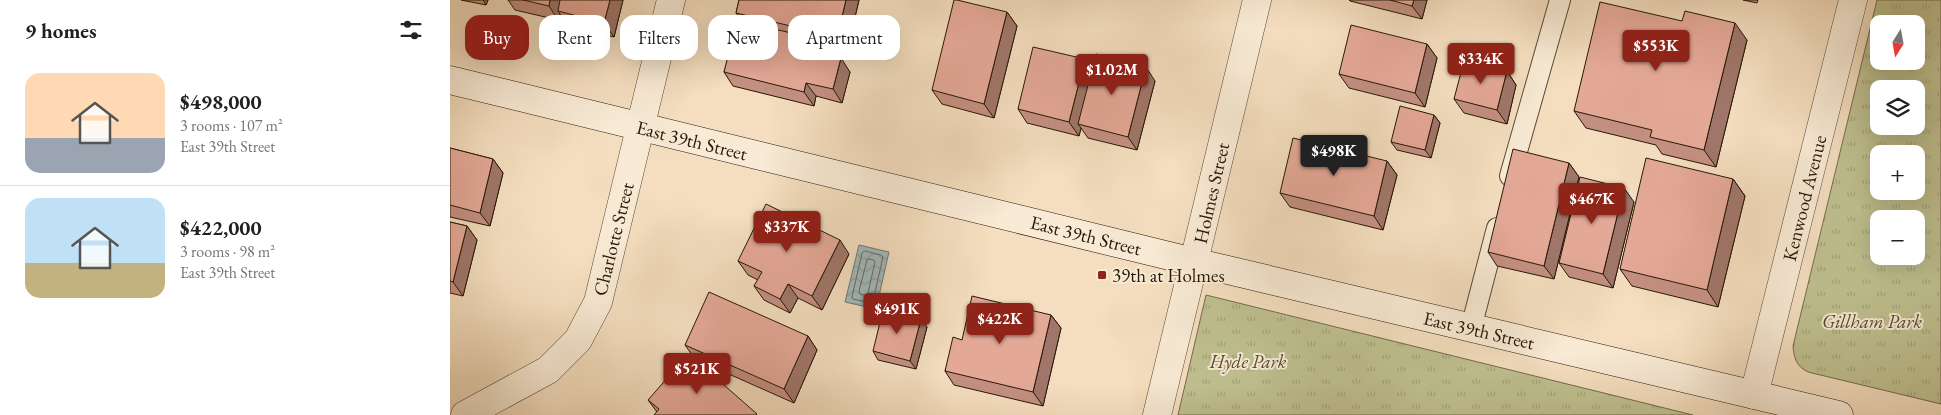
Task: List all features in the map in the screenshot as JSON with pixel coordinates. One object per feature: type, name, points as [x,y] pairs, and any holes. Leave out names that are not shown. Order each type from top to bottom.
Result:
[{"type":"main road","name":"Charlotte Street","points":[[465,415],[548,370],[578,340],[598,302],[671,0]]},
{"type":"main road","name":"Holmes Street","points":[[1157,415],[1257,0]]},
{"type":"main road","name":"Kenwood Avenue","points":[[1754,395],[1853,0]]},
{"type":"main road","name":"East 39th Street","points":[[450,80],[1194,262],[1839,415]]},
{"type":"lane","points":[[1471,328],[1524,122],[1560,0]]},
{"type":"green space","name":"Gillham Park","points":[[1877,0],[1941,0],[1941,404],[1808,372],[1796,361],[1793,346],[1870,29],[1870,70],[1925,70],[1925,15],[1873,15]]},
{"type":"green space","name":"Hyde Park","points":[[1206,295],[1693,415],[1178,415]]},
{"type":"water","points":[[859,245],[889,252],[876,309],[845,302]]},
{"type":"building","points":[[523,0],[550,0],[549,6]]},
{"type":"building","points":[[560,0],[610,0],[606,15],[573,15],[558,11]]},
{"type":"building","points":[[739,0],[846,0],[842,15],[788,15],[788,25],[778,23],[778,15],[744,15],[736,13]]},
{"type":"building","points":[[954,0],[1007,12],[984,104],[932,90]]},
{"type":"building","points":[[1390,0],[1414,0],[1412,6]]},
{"type":"building","points":[[1600,2],[1682,21],[1685,11],[1735,23],[1704,150],[1650,137],[1652,130],[1574,111]]},
{"type":"building","points":[[1351,25],[1427,44],[1415,93],[1339,74]]},
{"type":"building","points":[[778,30],[788,32],[788,60],[840,60],[833,89],[806,83],[804,92],[724,72],[727,60],[778,60]]},
{"type":"building","points":[[1033,47],[1085,59],[1069,122],[1018,109]]},
{"type":"building","points":[[1096,54],[1146,67],[1128,137],[1078,124]]},
{"type":"building","points":[[1464,61],[1507,71],[1497,110],[1454,99]]},
{"type":"building","points":[[1400,106],[1434,115],[1425,150],[1391,142]]},
{"type":"building","points":[[1293,138],[1387,161],[1374,216],[1280,193]]},
{"type":"building","points":[[450,148],[493,159],[480,213],[450,205]]},
{"type":"building","points":[[1513,149],[1569,163],[1544,266],[1488,252]]},
{"type":"building","points":[[1646,158],[1733,179],[1707,290],[1620,269]]},
{"type":"building","points":[[1580,177],[1624,188],[1603,274],[1559,263]]},
{"type":"building","points":[[766,204],[840,240],[812,296],[788,284],[780,299],[754,286],[762,272],[738,261]]},
{"type":"building","points":[[450,222],[467,226],[453,282],[450,281]]},
{"type":"building","points":[[709,292],[808,336],[784,389],[685,345]]},
{"type":"building","points":[[972,296],[1051,315],[1033,392],[945,371],[953,337],[962,340]]},
{"type":"building","points":[[883,310],[921,319],[910,361],[873,351]]},
{"type":"building","points":[[684,359],[695,368],[699,363],[757,414],[654,415],[659,409],[648,400]]},
{"type":"place","name":"39th at Holmes","points":[[1102,275]]}]
